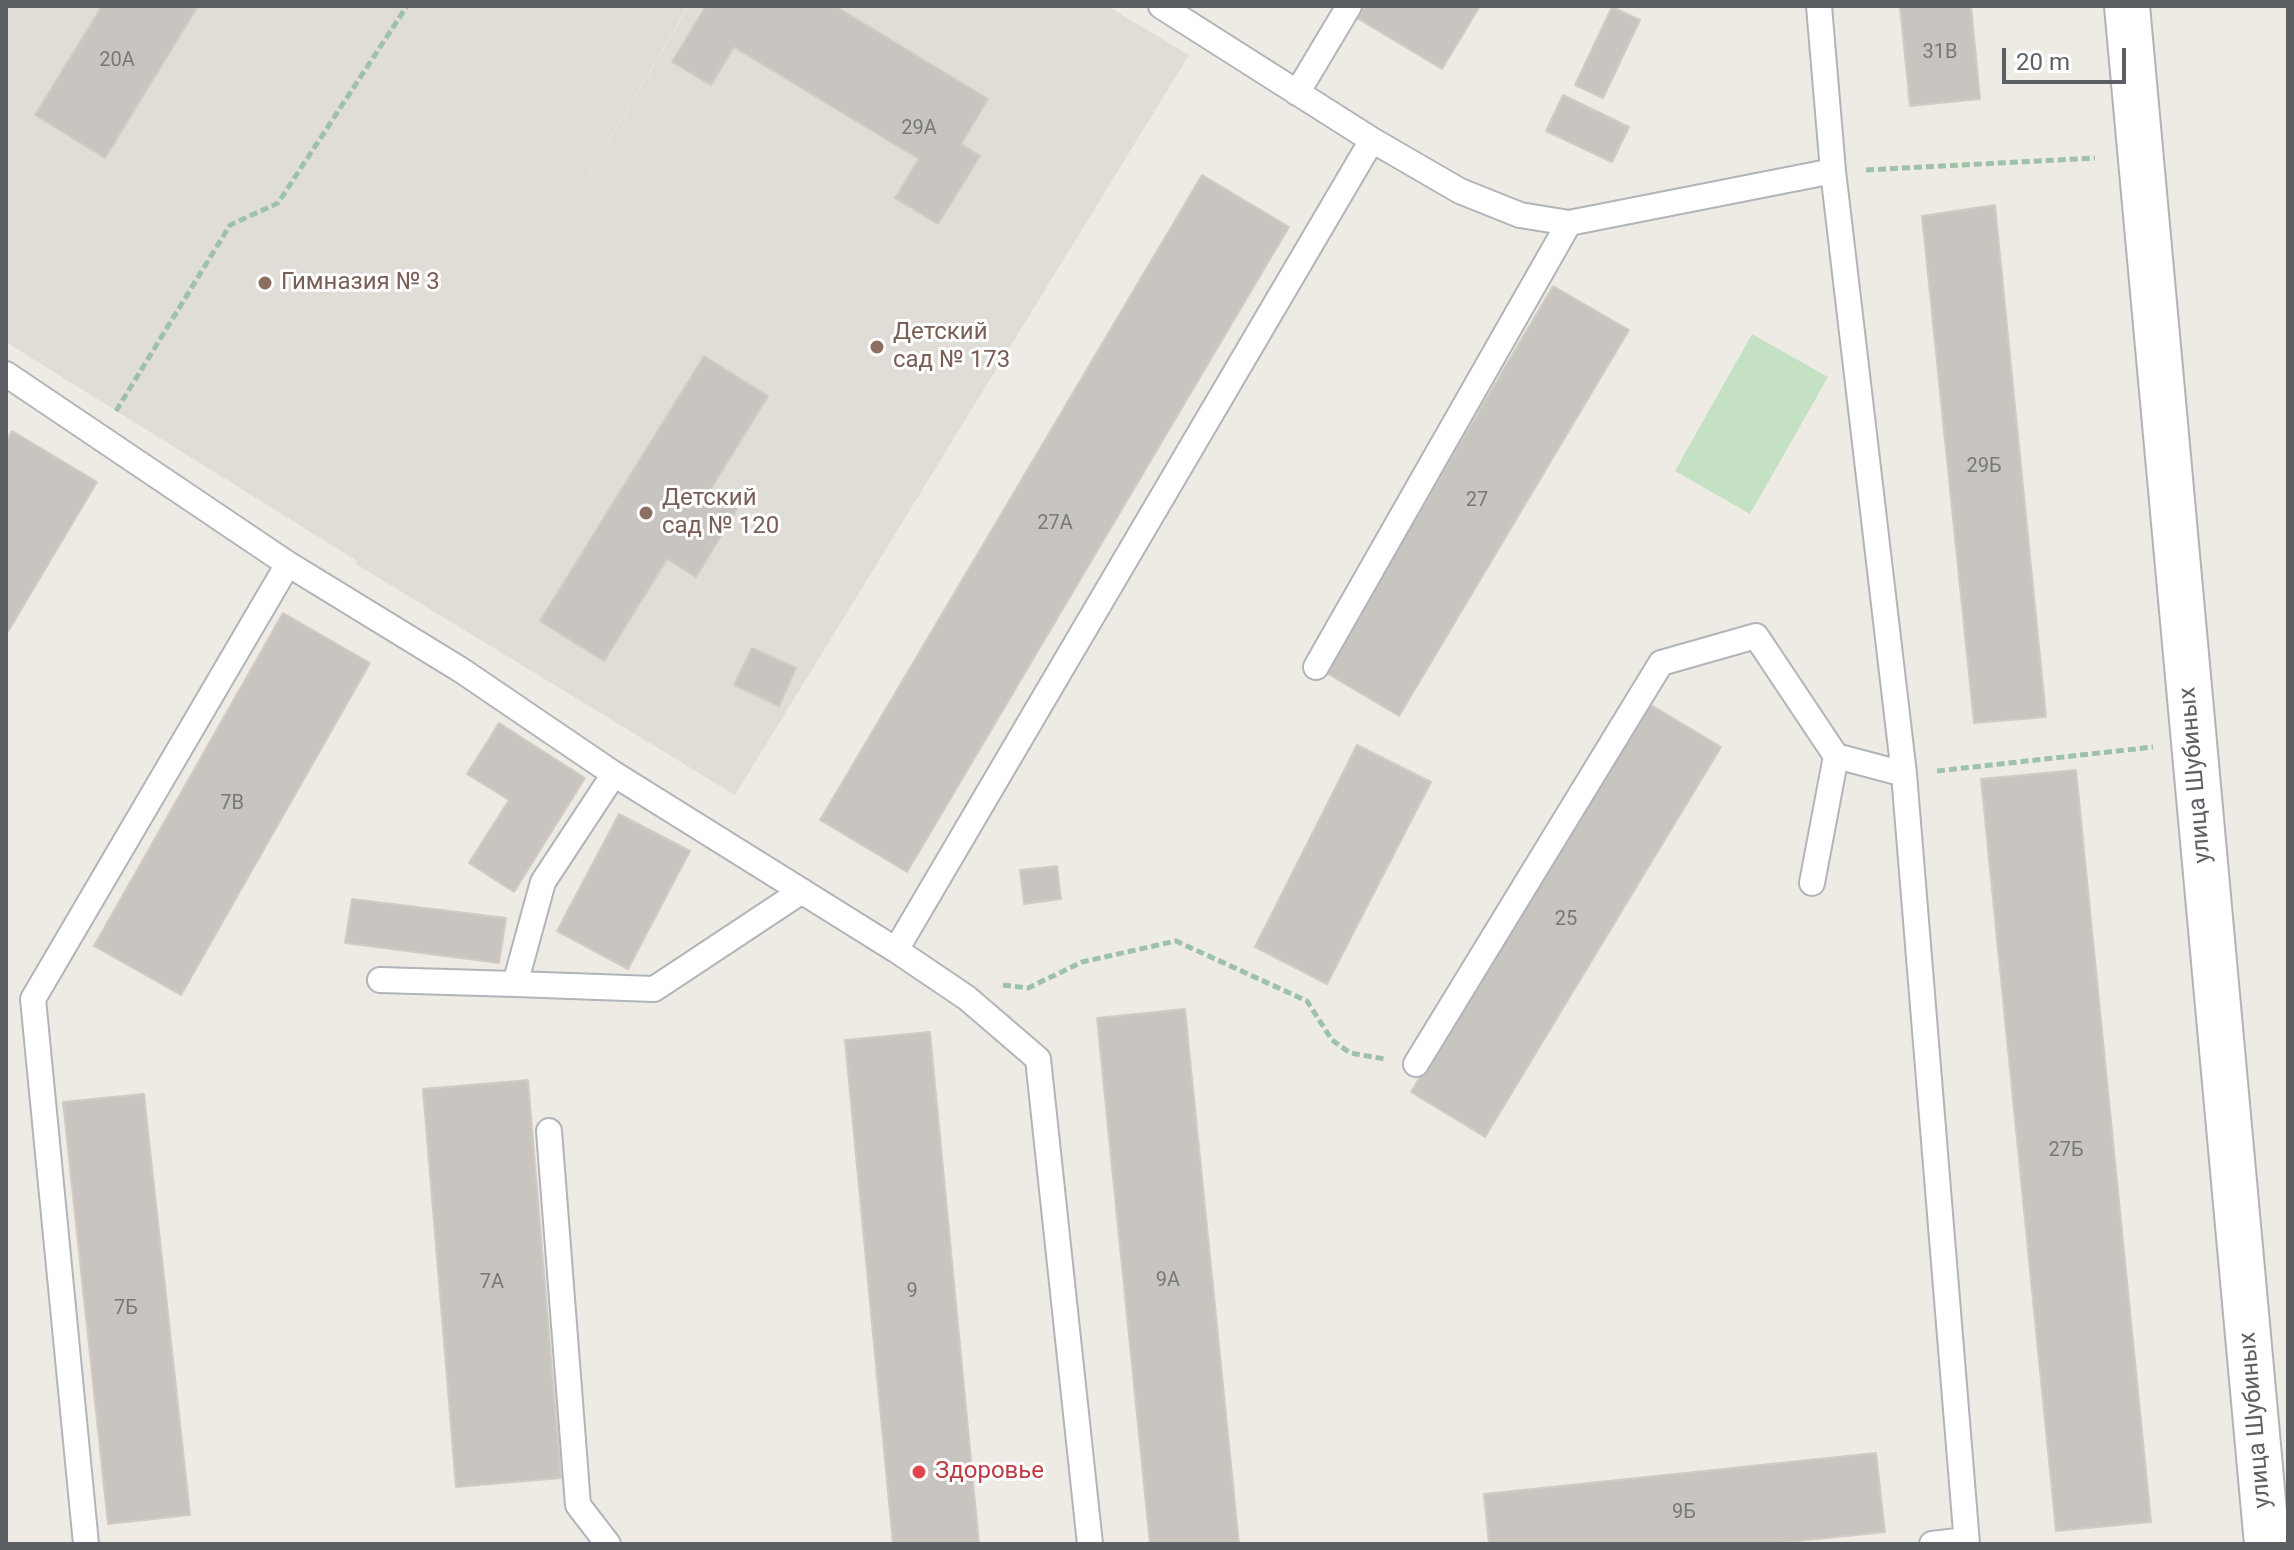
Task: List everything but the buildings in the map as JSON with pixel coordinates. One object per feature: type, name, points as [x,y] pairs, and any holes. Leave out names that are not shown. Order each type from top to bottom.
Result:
[{"type":"main road","name":"улица Шубиных","points":[[2127,6],[2267,1544]]},
{"type":"lane","points":[[1161,6],[1372,140],[1460,191],[1520,215],[1569,223],[1833,171]]},
{"type":"lane","points":[[1297,93],[1349,6]]},
{"type":"lane","points":[[1819,6],[1833,171],[1904,774],[1966,1542],[1932,1544]]},
{"type":"lane","points":[[896,950],[1372,140]]},
{"type":"lane","points":[[1316,667],[1569,223]]},
{"type":"lane","points":[[8,379],[99,436],[288,564],[461,670],[614,774],[896,950],[967,998],[1038,1059],[1090,1544]]},
{"type":"lane","points":[[86,1544],[33,999],[288,564]]},
{"type":"lane","points":[[1416,1064],[1661,663],[1756,636],[1836,756],[1904,774]]},
{"type":"lane","points":[[1812,883],[1836,756]]},
{"type":"lane","points":[[515,984],[543,882],[614,774]]},
{"type":"lane","points":[[380,980],[654,989],[802,891]]},
{"type":"lane","points":[[549,1131],[578,1505],[608,1544]]},
{"type":"path","points":[[99,436],[230,225],[278,203],[407,6]]},
{"type":"path","points":[[1833,171],[2095,158]]},
{"type":"path","points":[[1904,774],[2161,746]]},
{"type":"path","points":[[999,984],[1028,988],[1082,962],[1176,941],[1307,1001],[1332,1040],[1350,1053],[1416,1064]]},
{"type":"shaded area","points":[[6,6],[688,6],[501,324],[689,6],[1107,6],[1189,55],[735,795],[356,564],[357,561],[6,342]]},
{"type":"green space","points":[[1752,334],[1828,377],[1750,514],[1675,471]]},
{"type":"place","name":"Гимназия № 3","points":[[265,283]]},
{"type":"place","name":"Детский сад № 173","points":[[877,347]]},
{"type":"place","name":"Детский сад № 120","points":[[646,513]]},
{"type":"place","name":"Здоровье","points":[[919,1472]]}]
